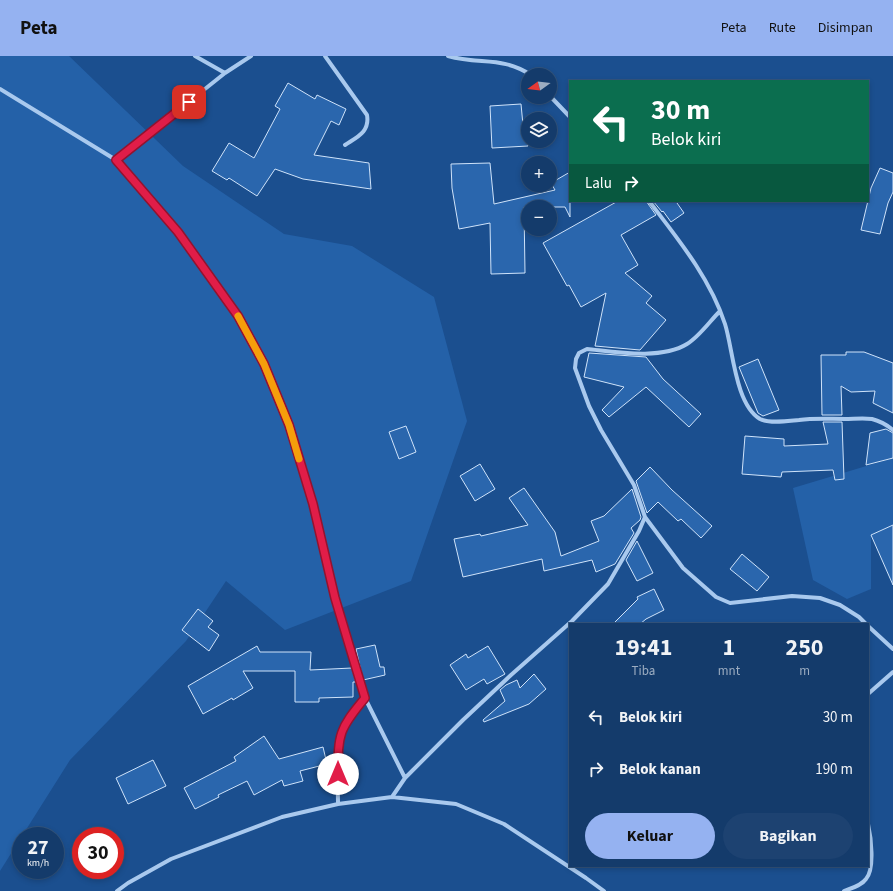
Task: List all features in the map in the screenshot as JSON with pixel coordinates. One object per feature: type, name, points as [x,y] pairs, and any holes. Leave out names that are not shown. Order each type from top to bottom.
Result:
[{"type":"street","points":[[195,56],[225,73]]},
{"type":"street","points":[[116,160],[225,73],[251,56]]},
{"type":"street","points":[[325,56],[367,116],[367,128],[345,145]]},
{"type":"street","points":[[448,56],[457,58],[487,56]]},
{"type":"street","points":[[511,60],[525,68]]},
{"type":"street","points":[[0,89],[116,160],[178,232],[238,316],[264,364],[289,425],[313,504],[335,598],[365,698],[405,778]]},
{"type":"street","points":[[557,103],[569,116]]},
{"type":"street","points":[[650,202],[686,249],[712,294],[725,325],[743,397],[752,412],[761,419],[777,422],[806,419],[872,419],[885,424],[893,430]]},
{"type":"street","points":[[720,311],[688,344],[678,348],[644,354],[587,349],[579,353],[575,368],[589,406],[600,430],[634,485],[645,517],[683,568],[716,596],[730,603],[792,596],[820,598],[840,605],[859,617],[865,623]]},
{"type":"street","points":[[570,623],[608,584],[639,531],[645,517]]},
{"type":"street","points":[[392,797],[405,778],[484,700],[569,624]]},
{"type":"street","points":[[869,627],[893,649]]},
{"type":"street","points":[[869,693],[893,672]]},
{"type":"street","points":[[338,804],[338,744],[342,729],[349,716],[365,698]]},
{"type":"street","points":[[117,891],[171,858],[282,817],[338,804],[392,797],[456,804],[504,824],[569,867]]},
{"type":"street","points":[[844,891],[860,885],[867,879],[871,869],[869,829]]},
{"type":"street","points":[[569,867],[604,891]]},
{"type":"shaded area","points":[[0,56],[69,56],[183,166],[284,234],[352,246],[434,297],[467,421],[411,581],[285,630],[226,581],[186,641],[70,760],[28,827],[12,827],[12,852],[0,871]]},
{"type":"shaded area","points":[[893,458],[893,525],[871,535],[871,589],[847,599],[813,580],[793,488]]},
{"type":"building","points":[[288,83],[315,99],[317,95],[346,109],[339,125],[331,121],[314,155],[369,163],[371,189],[303,179],[275,169],[257,196],[229,178],[227,180],[212,171],[229,143],[254,158],[280,109],[275,106]]},
{"type":"building","points":[[521,104],[521,146],[492,148],[490,106]]},
{"type":"building","points":[[490,163],[494,204],[546,192],[557,192],[557,180],[569,173],[570,217],[565,207],[557,207],[557,200],[521,200],[521,236],[524,236],[525,273],[491,274],[490,223],[459,229],[452,188],[451,164]]},
{"type":"building","points":[[880,168],[893,173],[893,192],[888,203],[880,234],[861,230],[868,202],[869,202],[871,188]]},
{"type":"building","points":[[616,202],[647,202],[656,215],[621,235],[638,265],[625,273],[652,296],[646,303],[666,320],[640,350],[595,346],[606,293],[581,307],[569,285],[567,286],[543,243]]},
{"type":"building","points":[[654,202],[679,202],[677,203],[684,213],[671,222],[663,211],[662,212]]},
{"type":"building","points":[[846,352],[864,352],[893,363],[893,413],[873,403],[875,391],[851,392],[841,386],[842,415],[822,415],[821,355],[846,355]]},
{"type":"building","points":[[589,353],[646,357],[663,379],[701,414],[689,427],[646,387],[609,417],[602,410],[624,387],[584,377]]},
{"type":"building","points":[[758,359],[779,410],[763,416],[758,413],[739,367]]},
{"type":"building","points":[[823,422],[842,422],[844,479],[835,480],[833,470],[782,472],[781,477],[742,474],[745,436],[784,439],[784,446],[828,444]]},
{"type":"building","points":[[406,426],[416,452],[399,459],[389,432]]},
{"type":"building","points":[[886,429],[893,433],[893,458],[866,465],[870,433]]},
{"type":"building","points":[[480,464],[495,489],[475,501],[460,476]]},
{"type":"building","points":[[650,467],[672,490],[712,526],[701,538],[681,519],[678,521],[658,502],[647,513],[636,481]]},
{"type":"building","points":[[524,488],[555,532],[561,556],[599,541],[591,521],[604,516],[632,489],[641,517],[640,520],[631,528],[634,533],[615,564],[596,572],[592,560],[544,571],[542,559],[463,577],[454,539],[480,534],[481,536],[528,525],[509,498]]},
{"type":"building","points":[[893,525],[893,585],[871,535]]},
{"type":"building","points":[[637,541],[653,573],[637,581],[626,560]]},
{"type":"building","points":[[742,554],[769,577],[757,591],[730,569]]},
{"type":"building","points":[[654,589],[664,610],[641,623],[614,623],[638,599],[637,597]]},
{"type":"building","points":[[198,609],[213,621],[208,627],[219,635],[209,651],[182,630]]},
{"type":"building","points":[[375,645],[380,667],[384,667],[385,675],[363,680],[356,649]]},
{"type":"building","points":[[257,646],[260,652],[311,652],[310,670],[352,668],[356,682],[353,682],[353,697],[319,698],[319,702],[295,702],[295,671],[243,671],[253,688],[233,700],[232,698],[203,714],[188,686]]},
{"type":"building","points":[[488,646],[505,674],[487,684],[484,679],[466,690],[450,665],[466,654],[468,658]]},
{"type":"building","points":[[534,674],[546,689],[529,704],[484,722],[483,720],[505,701],[500,690],[506,685],[517,680],[520,688]]},
{"type":"building","points":[[264,736],[279,759],[323,747],[327,764],[300,771],[303,781],[284,786],[282,780],[254,795],[247,781],[218,795],[219,797],[195,809],[184,788],[236,761],[234,757]]},
{"type":"building","points":[[153,760],[166,786],[128,804],[116,778]]},
{"type":"slow traffic","points":[[238,316],[264,364],[289,425],[299,459]]},
{"type":"route","points":[[189,102],[116,160],[178,232],[238,316],[264,364],[289,425],[313,504],[335,598],[365,698],[349,716],[342,729],[338,744],[338,774]]}]
